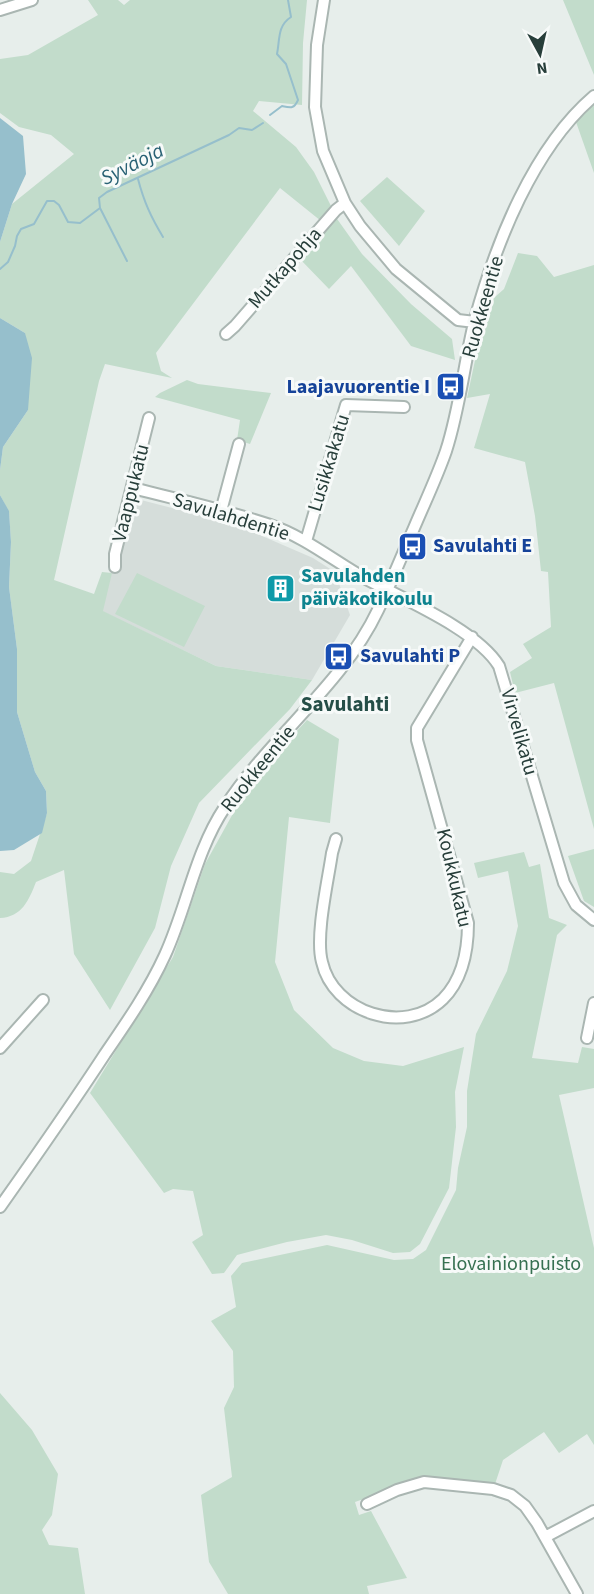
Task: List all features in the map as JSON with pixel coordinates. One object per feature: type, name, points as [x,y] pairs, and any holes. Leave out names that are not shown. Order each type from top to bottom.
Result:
[{"type":"street","points":[[0,10],[32,0]]},
{"type":"street","points":[[324,0],[317,45],[315,107],[323,151],[345,203],[360,226],[396,269],[458,320],[475,322]]},
{"type":"street","name":"Ruokkeentie","points":[[0,1207],[147,990],[165,956],[197,864],[223,811],[251,771],[299,719],[368,630],[447,450],[475,322],[506,231],[535,169],[564,126],[594,96]]},
{"type":"street","name":"Mutkapohja","points":[[226,334],[336,210],[345,203]]},
{"type":"street","name":"Lusikkakatu","points":[[306,541],[346,405],[404,407]]},
{"type":"street","name":"Vaappukatu","points":[[115,567],[115,554],[149,418]]},
{"type":"street","points":[[221,511],[239,444]]},
{"type":"street","name":"Savulahdentie","points":[[133,488],[272,526],[306,541],[387,590]]},
{"type":"street","name":"Virvelikatu","points":[[387,590],[472,637],[491,653],[499,666],[564,883],[576,905],[594,920]]},
{"type":"street","name":"Koukkukatu","points":[[336,839],[319,944],[326,974],[341,996],[360,1010],[393,1017],[415,1015],[427,1010],[445,997],[460,971],[468,948],[468,923],[417,740],[417,728],[472,637]]},
{"type":"street","points":[[0,1048],[42,1000]]},
{"type":"street","points":[[587,1038],[594,1003]]},
{"type":"street","points":[[367,1504],[397,1490],[424,1482],[493,1489],[511,1495],[525,1506],[577,1594]]},
{"type":"street","points":[[545,1537],[594,1511]]},
{"type":"shaded area","points":[[141,500],[234,524],[313,558],[335,572],[350,615],[312,680],[216,666],[102,611],[114,563],[133,505]]},
{"type":"green space","points":[[88,0],[118,0],[124,5],[130,0],[307,0],[303,43],[302,105],[259,101],[253,111],[296,147],[314,172],[332,208],[321,221],[280,188],[156,353],[161,371],[172,378],[105,364],[99,381],[54,580],[94,594],[102,572],[112,573],[103,611],[216,666],[312,680],[290,709],[199,803],[171,866],[155,928],[110,1010],[74,954],[64,870],[36,882],[27,901],[19,911],[8,917],[0,918],[0,872],[14,874],[31,861],[47,813],[46,791],[35,772],[17,712],[17,649],[9,587],[11,542],[9,512],[0,495],[0,470],[3,447],[28,410],[25,333],[0,318],[0,242],[12,204],[74,154],[51,135],[19,127],[0,113],[0,59],[28,55],[98,15]]},
{"type":"green space","points":[[563,0],[594,0],[594,75]]},
{"type":"green space","points":[[594,104],[594,173],[576,122]]},
{"type":"green space","points":[[387,177],[425,211],[399,246],[360,201]]},
{"type":"green space","points":[[335,216],[362,254],[411,304],[452,339],[455,360],[411,346],[351,266],[329,289],[299,258]]},
{"type":"green space","points":[[518,253],[537,256],[554,277],[594,265],[594,829],[554,683],[515,693],[510,672],[532,658],[523,644],[551,627],[548,572],[541,571],[535,516],[525,462],[474,448],[490,394],[467,398],[487,304],[504,289]]},
{"type":"green space","points":[[187,380],[198,384],[271,393],[250,444],[237,440],[240,420],[155,397]]},
{"type":"green space","points":[[137,573],[205,606],[184,647],[115,614]]},
{"type":"green space","points":[[307,720],[339,739],[330,823],[289,817],[275,962],[294,1010],[333,1048],[364,1061],[403,1066],[464,1047],[455,1092],[456,1127],[449,1188],[420,1244],[410,1252],[393,1253],[352,1240],[326,1235],[237,1255],[224,1273],[212,1274],[192,1242],[203,1235],[193,1191],[173,1189],[164,1193],[90,1093],[173,957],[205,864],[251,781]]},
{"type":"green space","points":[[594,849],[594,907],[584,901],[568,856]]},
{"type":"green space","name":"Elovainionpuisto","points":[[524,852],[529,867],[540,864],[549,918],[567,925],[557,935],[532,1058],[578,1063],[582,1047],[594,1049],[594,1088],[559,1095],[594,1248],[594,1445],[587,1434],[559,1453],[544,1432],[503,1460],[495,1484],[423,1478],[355,1502],[359,1515],[371,1511],[407,1578],[367,1586],[369,1594],[228,1594],[209,1562],[201,1495],[232,1477],[224,1408],[234,1387],[233,1351],[211,1321],[236,1307],[231,1276],[242,1263],[327,1245],[394,1260],[413,1259],[426,1250],[456,1190],[458,1168],[467,1127],[467,1091],[476,1034],[507,971],[518,926],[508,871],[478,878],[474,863]]},
{"type":"green space","points":[[0,1393],[32,1430],[58,1474],[52,1515],[42,1530],[49,1545],[78,1548],[85,1594],[0,1594]]},
{"type":"water","points":[[0,118],[23,136],[26,174],[12,204],[0,242]]},
{"type":"water","points":[[0,318],[25,333],[32,358],[28,410],[3,447],[0,470]]},
{"type":"water","points":[[0,495],[9,511],[11,542],[9,587],[17,649],[17,712],[35,772],[46,791],[47,813],[42,833],[14,850],[0,851]]},
{"type":"waterway","name":"Syväoja","points":[[270,115],[282,106],[294,106],[298,100],[286,64],[277,54],[281,29],[291,17],[288,0]]},
{"type":"waterway","name":"Syväoja","points":[[0,269],[8,262],[21,229],[34,224],[47,201],[54,201],[59,205],[68,222],[80,223],[100,208],[99,198],[107,192],[229,135],[239,128],[252,130],[263,123]]},
{"type":"waterway","points":[[138,179],[148,209],[163,237]]},
{"type":"waterway","points":[[100,208],[127,261]]},
{"type":"place","name":"Laajavuorentie I","points":[[451,387]]},
{"type":"place","name":"Savulahti E","points":[[412,546]]},
{"type":"place","name":"Savulahden päiväkotikoulu","points":[[280,588]]},
{"type":"place","name":"Savulahti P","points":[[339,656]]},
{"type":"district","name":"Savulahti","points":[[345,704]]}]
